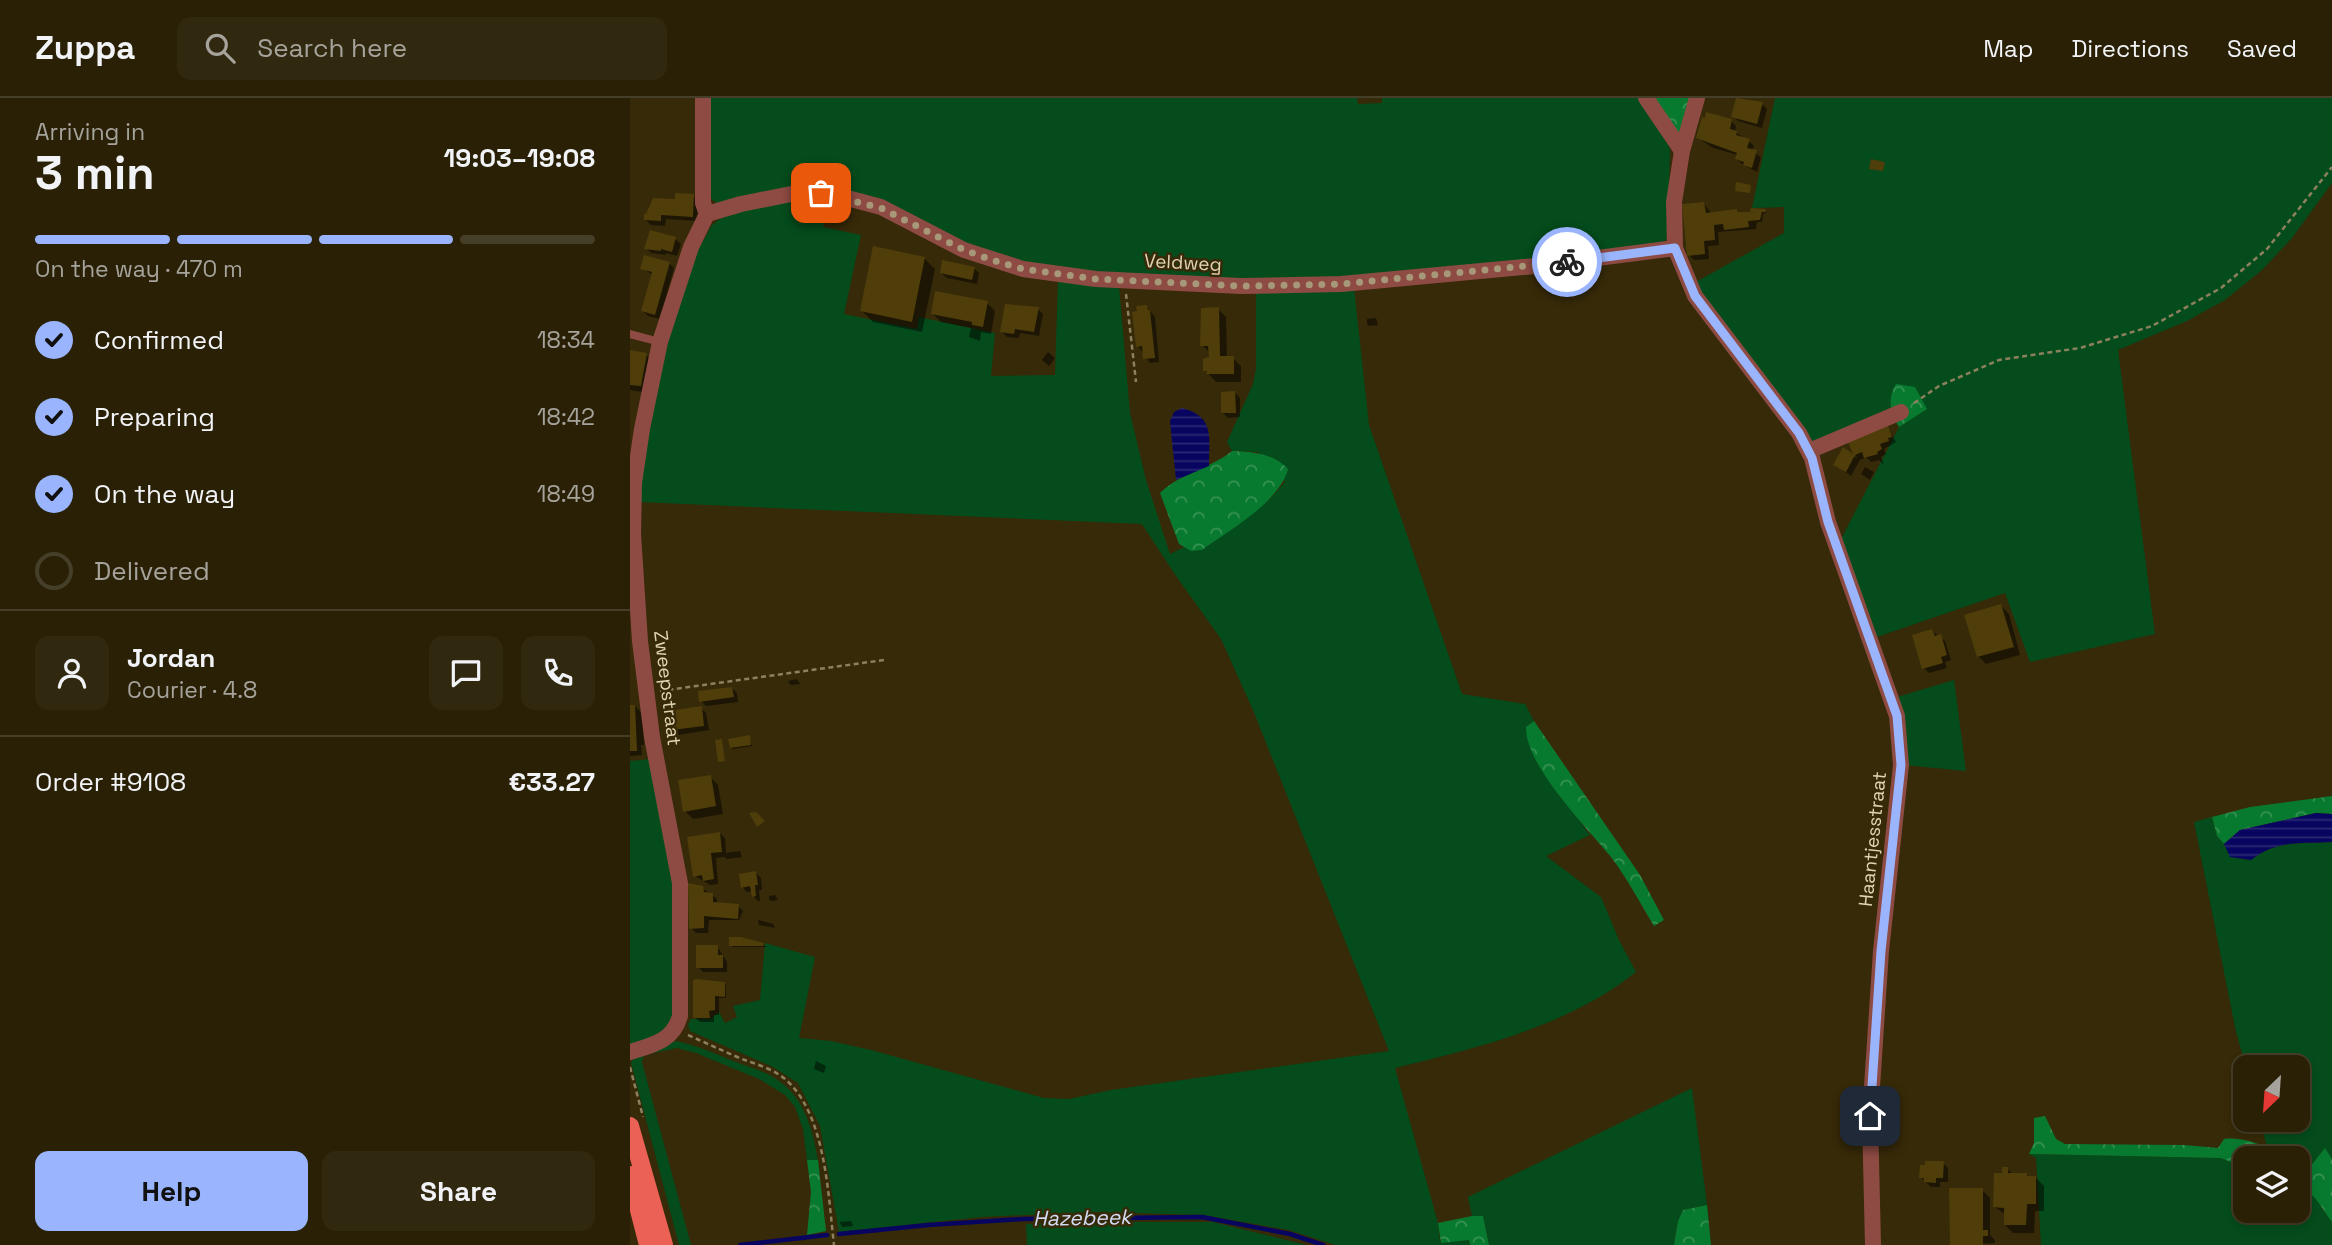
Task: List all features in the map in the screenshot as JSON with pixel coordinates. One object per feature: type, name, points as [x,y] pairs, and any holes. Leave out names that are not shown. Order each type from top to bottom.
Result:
[{"type":"main road","points":[[630,1126],[664,1245]]},
{"type":"main road","points":[[630,1175],[648,1245]]},
{"type":"street","points":[[703,98],[704,203],[707,214]]},
{"type":"street","points":[[1646,98],[1682,151]]},
{"type":"street","name":"Haantjesstraat","points":[[1697,98],[1682,151],[1674,202],[1675,248],[1695,296],[1799,433],[1809,451],[1828,522],[1897,716],[1901,765],[1881,951],[1870,1116],[1873,1245]]},
{"type":"street","name":"Veldweg","points":[[707,214],[785,195],[816,192],[881,208],[964,250],[1014,266],[1055,274],[1241,286],[1341,284],[1535,266],[1675,248]]},
{"type":"street","name":"Zweepstraat","points":[[675,1030],[680,1016],[680,883],[652,737],[635,588],[634,483],[660,342],[691,247],[707,214]]},
{"type":"street","points":[[1809,451],[1901,412]]},
{"type":"street","points":[[630,1052],[666,1040],[675,1030]]},
{"type":"lane","points":[[630,334],[660,342]]},
{"type":"path","points":[[1901,412],[1939,386],[1999,360],[2080,348],[2152,326],[2221,288],[2267,249],[2332,167]]},
{"type":"path","points":[[1124,280],[1136,382]]},
{"type":"path","points":[[647,693],[884,660]]},
{"type":"path","points":[[675,1030],[770,1070],[785,1079],[800,1097],[815,1124],[828,1193],[834,1245]]},
{"type":"green space","points":[[709,98],[1357,98],[1358,104],[1382,103],[1382,98],[1641,98],[1662,128],[1670,149],[1668,238],[1657,247],[1393,276],[1282,280],[1118,276],[1003,259],[847,193],[719,204],[712,200],[709,193]]},
{"type":"green space","points":[[1655,98],[1691,98],[1681,134],[1677,132]]},
{"type":"green space","points":[[1775,98],[2332,98],[2332,183],[2292,238],[2262,270],[2225,300],[2187,321],[2118,350],[2155,634],[2030,662],[2005,593],[1874,638],[1840,541],[1899,427],[1927,408],[1890,413],[1812,444],[1694,283],[1784,233],[1784,207],[1752,208]]},
{"type":"green space","points":[[810,196],[828,200],[823,227],[861,235],[844,314],[917,329],[919,317],[995,333],[991,376],[1055,375],[1058,278],[1119,286],[1130,413],[1146,480],[1170,554],[1184,547],[1191,551],[1202,550],[1270,499],[1285,482],[1258,452],[1232,451],[1227,442],[1253,384],[1256,369],[1256,290],[1354,288],[1369,425],[1462,694],[1525,704],[1534,721],[1526,727],[1531,749],[1554,787],[1590,835],[1546,856],[1601,897],[1636,972],[1610,991],[1552,1021],[1490,1043],[1395,1068],[1438,1223],[1440,1242],[1469,1240],[1470,1245],[1335,1245],[1289,1230],[1204,1215],[1094,1212],[981,1217],[839,1232],[820,1126],[798,1083],[773,1067],[690,1031],[688,1024],[691,1019],[710,1019],[719,1012],[725,1023],[737,1017],[733,1006],[760,1000],[765,943],[815,957],[799,1038],[831,1041],[871,1050],[1044,1098],[1069,1099],[1111,1090],[1389,1051],[1253,710],[1221,639],[1142,524],[639,502],[648,424],[666,339],[697,252],[712,225],[721,218],[746,209]]},
{"type":"green space","points":[[1896,384],[1915,387],[1927,409],[1899,427],[1891,406],[1891,395]]},
{"type":"green space","points":[[1232,451],[1269,457],[1288,469],[1275,493],[1252,515],[1202,550],[1191,551],[1179,544],[1160,493]]},
{"type":"green space","points":[[1954,680],[1966,771],[1904,765],[1897,697]]},
{"type":"green space","points":[[1534,721],[1640,875],[1664,920],[1654,926],[1617,865],[1546,777],[1528,742],[1526,727]]},
{"type":"green space","points":[[650,759],[673,869],[673,1015],[667,1029],[658,1037],[630,1045],[630,761]]},
{"type":"green space","points":[[2332,796],[2332,814],[2316,813],[2240,830],[2224,844],[2217,836],[2212,817],[2250,807]]},
{"type":"green space","points":[[2212,817],[2217,836],[2231,857],[2251,860],[2280,846],[2332,842],[2332,1159],[2325,1149],[2310,1166],[2310,1146],[2267,1146],[2263,1132],[2310,1132],[2310,1055],[2243,1055],[2194,822]]},
{"type":"green space","points":[[676,1041],[758,1070],[784,1084],[805,1113],[818,1160],[807,1160],[803,1129],[795,1107],[785,1095],[759,1079],[677,1048],[644,1055],[642,1062],[691,1245],[679,1245],[631,1063],[634,1057]]},
{"type":"green space","points":[[1692,1088],[1707,1205],[1683,1210],[1678,1221],[1674,1245],[1489,1245],[1483,1216],[1472,1216],[1468,1197]]},
{"type":"green space","points":[[2045,1116],[2056,1139],[2065,1144],[2184,1145],[2218,1148],[2224,1139],[2241,1139],[2262,1146],[2233,1146],[2233,1163],[2221,1158],[2029,1154],[2034,1143],[2034,1118]]},
{"type":"green space","points":[[2325,1148],[2332,1159],[2332,1222],[2310,1193],[2310,1167]]},
{"type":"green space","points":[[2029,1154],[2221,1158],[2233,1163],[2233,1223],[2310,1223],[2310,1193],[2332,1222],[2332,1245],[2041,1245],[2036,1158]]},
{"type":"green space","points":[[807,1160],[818,1160],[826,1231],[807,1235],[811,1192]]},
{"type":"green space","points":[[1707,1205],[1711,1245],[1674,1245],[1678,1221],[1683,1210]]},
{"type":"green space","points":[[1483,1216],[1489,1245],[1470,1245],[1469,1240],[1441,1243],[1438,1223]]},
{"type":"green space","points":[[1213,1222],[1307,1245],[1027,1245],[1026,1224]]},
{"type":"shaded area","points":[[1182,408],[1200,416],[1205,422],[1209,437],[1209,466],[1176,480],[1170,421],[1174,412]]},
{"type":"shaded area","points":[[2316,813],[2332,814],[2332,842],[2280,846],[2251,860],[2230,857],[2224,844],[2240,830]]},
{"type":"building","points":[[1736,98],[1763,102],[1757,124],[1731,117]]},
{"type":"building","points":[[1706,112],[1732,119],[1730,129],[1737,131],[1736,135],[1750,139],[1747,148],[1757,150],[1752,168],[1735,159],[1737,153],[1696,138]]},
{"type":"building","points":[[1871,159],[1885,162],[1883,171],[1869,169]]},
{"type":"building","points":[[1736,182],[1751,185],[1750,193],[1735,191]]},
{"type":"building","points":[[675,193],[694,194],[693,217],[661,215],[661,221],[644,220],[644,214],[653,198],[675,199]]},
{"type":"building","points":[[1704,202],[1706,213],[1766,209],[1760,220],[1748,221],[1749,227],[1724,230],[1723,224],[1714,225],[1715,240],[1704,241],[1705,254],[1687,256],[1682,204]]},
{"type":"building","points":[[650,230],[676,237],[672,252],[644,249]]},
{"type":"building","points":[[873,246],[925,257],[912,322],[860,311]]},
{"type":"building","points":[[644,255],[670,262],[655,315],[641,311],[652,272],[640,269]]},
{"type":"building","points":[[942,260],[975,267],[972,280],[940,273]]},
{"type":"building","points":[[935,291],[988,301],[983,327],[972,325],[972,322],[931,314]]},
{"type":"building","points":[[1005,304],[1039,307],[1034,332],[1015,329],[1014,334],[1000,332]]},
{"type":"building","points":[[1147,305],[1150,310],[1155,358],[1143,359],[1142,346],[1136,347],[1132,312],[1137,311],[1136,306]]},
{"type":"building","points":[[1219,307],[1220,356],[1234,356],[1234,374],[1206,374],[1207,371],[1203,371],[1203,359],[1209,357],[1208,346],[1200,346],[1201,308]]},
{"type":"building","points":[[630,350],[647,353],[641,386],[630,385]]},
{"type":"building","points":[[1235,391],[1236,413],[1221,413],[1221,392]]},
{"type":"building","points":[[1888,426],[1892,437],[1880,444],[1882,449],[1878,454],[1864,458],[1862,452],[1855,455],[1846,472],[1833,465],[1843,447],[1853,454],[1848,442]]},
{"type":"building","points":[[2001,604],[2014,647],[1977,657],[1964,615]]},
{"type":"building","points":[[1932,629],[1935,636],[1941,634],[1947,655],[1941,657],[1943,663],[1922,669],[1912,635]]},
{"type":"building","points":[[732,687],[734,697],[699,702],[698,691]]},
{"type":"building","points":[[630,705],[635,705],[637,751],[630,751]]},
{"type":"building","points":[[702,706],[704,726],[672,730],[669,711]]},
{"type":"building","points":[[750,735],[751,745],[730,748],[728,739]]},
{"type":"building","points":[[722,739],[725,761],[718,762],[715,740]]},
{"type":"building","points":[[711,775],[716,806],[683,812],[678,780]]},
{"type":"building","points":[[756,812],[765,821],[757,827],[749,813]]},
{"type":"building","points":[[720,832],[722,852],[711,853],[714,879],[703,881],[702,875],[693,877],[687,837]]},
{"type":"building","points":[[756,871],[758,885],[755,885],[756,896],[752,897],[750,886],[741,888],[739,874]]},
{"type":"building","points":[[688,883],[703,886],[704,892],[713,893],[713,902],[739,904],[738,919],[704,916],[704,928],[689,929]]},
{"type":"building","points":[[729,937],[764,943],[763,946],[729,946]]},
{"type":"building","points":[[696,945],[718,945],[718,955],[723,955],[723,968],[696,968]]},
{"type":"building","points":[[695,979],[725,982],[725,997],[715,996],[715,1010],[709,1011],[710,1018],[693,1018]]},
{"type":"building","points":[[1925,1161],[1944,1161],[1943,1178],[1936,1178],[1936,1183],[1924,1182],[1924,1178],[1919,1178],[1920,1165],[1925,1165]]},
{"type":"building","points":[[2002,1167],[2008,1167],[2008,1173],[2036,1176],[2036,1204],[2027,1204],[2026,1225],[2004,1225],[2004,1208],[1993,1207],[1994,1173],[2002,1173]]},
{"type":"building","points":[[1949,1188],[1983,1188],[1983,1230],[1988,1230],[1988,1236],[1983,1236],[1983,1245],[1950,1245]]},
{"type":"waterway","name":"Hazebeek","points":[[839,1234],[1023,1219],[1202,1217],[1290,1234],[1323,1245]]},
{"type":"waterway","name":"Hazebeek","points":[[740,1245],[827,1235]]},
{"type":"way so far","points":[[821,193],[881,208],[964,250],[995,261],[1023,269],[1096,279],[1241,286],[1341,284],[1567,262]]},
{"type":"route","points":[[1567,262],[1675,248],[1695,296],[1718,330],[1799,433],[1812,458],[1828,522],[1897,716],[1901,765],[1881,951],[1870,1116]]}]
